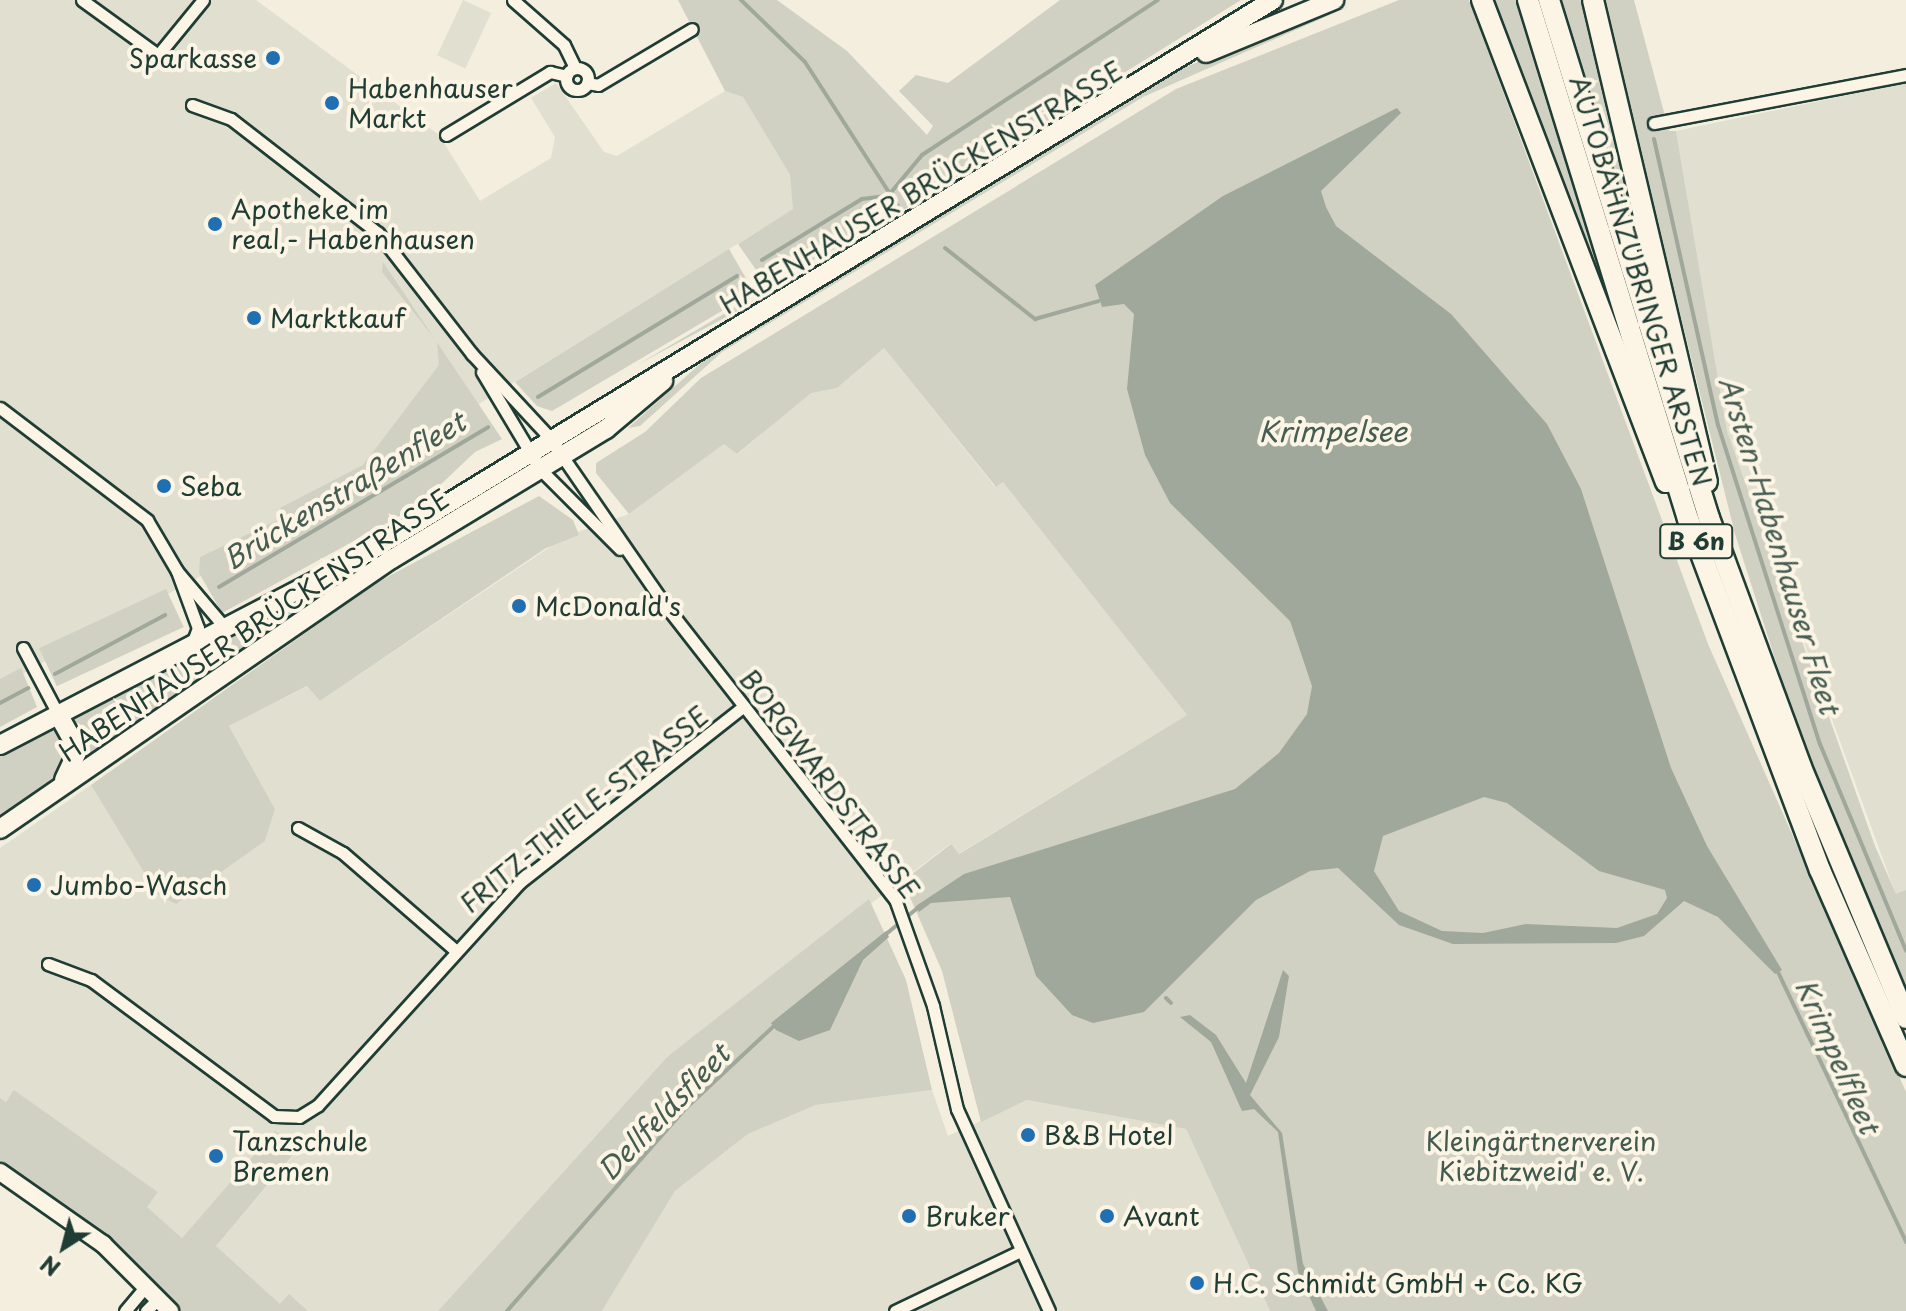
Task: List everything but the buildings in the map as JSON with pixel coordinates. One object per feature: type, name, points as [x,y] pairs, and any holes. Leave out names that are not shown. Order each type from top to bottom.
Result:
[{"type":"highway","points":[[1482,0],[1648,448],[1699,518]]},
{"type":"highway","name":"AUTOBAHNZUBRINGER ARSTEN","points":[[1528,0],[1815,857],[1906,1066]]},
{"type":"highway","name":"AUTOBAHNZUBRINGER ARSTEN","points":[[1549,0],[1699,518],[1906,1018]]},
{"type":"highway","points":[[1593,0],[1705,463],[1699,518]]},
{"type":"main road","name":"HABENHAUSER BRÜCKENSTRASSE","points":[[0,745],[227,630],[352,562],[549,437],[692,356],[1176,63],[1273,0]]},
{"type":"main road","name":"HABENHAUSER BRÜCKENSTRASSE","points":[[1176,63],[1334,0]]},
{"type":"main road","name":"HABENHAUSER BRÜCKENSTRASSE","points":[[0,829],[380,567],[606,429],[692,356]]},
{"type":"main road","points":[[58,714],[78,750],[62,786]]},
{"type":"street","points":[[81,1],[158,55],[203,0]]},
{"type":"street","points":[[518,1],[564,45],[575,89],[587,83],[598,85],[692,29]]},
{"type":"street","points":[[446,135],[550,72],[571,72]]},
{"type":"street","points":[[1654,123],[1906,75]]},
{"type":"street","points":[[192,105],[231,119],[368,222],[472,354],[549,437],[561,456]]},
{"type":"street","points":[[472,354],[540,469]]},
{"type":"street","points":[[0,408],[147,520],[177,571],[227,630]]},
{"type":"street","name":"BORGWARDSTRASSE","points":[[561,456],[642,571],[896,901],[911,936],[957,1109],[1049,1311]]},
{"type":"street","name":"BORGWARDSTRASSE","points":[[540,469],[642,571]]},
{"type":"street","points":[[177,571],[198,628],[191,647]]},
{"type":"street","points":[[23,648],[58,714]]},
{"type":"street","name":"FRITZ-THIELE-STRASSE","points":[[48,964],[88,978],[274,1116],[299,1117],[318,1105],[454,949],[519,883],[744,706]]},
{"type":"street","points":[[298,828],[343,853],[454,949]]},
{"type":"street","points":[[0,1172],[103,1244],[146,1286],[158,1307]]},
{"type":"street","points":[[895,1311],[1020,1251]]},
{"type":"street","points":[[125,1311],[146,1286]]},
{"type":"shaded area","points":[[0,0],[256,0],[439,135],[480,201],[551,158],[555,137],[531,98],[556,83],[604,152],[617,156],[725,91],[743,97],[790,175],[794,209],[199,577],[0,686]]},
{"type":"shaded area","points":[[463,0],[491,13],[465,68],[437,55]]},
{"type":"shaded area","points":[[1906,83],[1906,890],[1896,895],[1727,431],[1676,131]]},
{"type":"shaded area","points":[[884,348],[995,487],[1003,481],[1187,715],[958,854],[950,844],[667,1057],[438,1311],[308,1311],[289,1295],[280,1305],[216,1246],[298,1150],[275,1132],[182,1238],[146,1207],[158,1192],[15,1091],[6,1102],[0,1098],[0,848],[91,785],[157,894],[265,841],[275,809],[229,726],[308,686],[320,701],[566,536],[629,514],[724,444],[738,454],[811,392],[837,388]]},
{"type":"shaded area","points":[[932,1090],[948,1136],[1027,1100],[1186,1129],[1270,1311],[602,1311],[675,1191],[748,1134],[816,1105]]},
{"type":"green space","points":[[678,0],[777,0],[847,51],[927,135],[933,126],[899,91],[916,75],[948,83],[1060,0],[1241,0],[868,232],[766,284],[738,244],[793,209],[790,175],[743,97],[725,91]]},
{"type":"green space","name":"Kleingärtnerverein Kiebitzweid' e. V.","points":[[1399,0],[1469,0],[1708,644],[1906,1092],[1906,1311],[1270,1311],[1186,1129],[1027,1100],[981,1122],[942,971],[903,881],[951,844],[959,854],[1187,715],[1003,482],[996,487],[884,348],[837,388],[811,393],[737,454],[724,444],[629,514],[596,473],[596,463],[645,432],[701,378],[1176,89]]},
{"type":"green space","points":[[1488,0],[1520,0],[1627,361]]},
{"type":"green space","points":[[1558,0],[1583,0],[1670,358]]},
{"type":"green space","points":[[1602,0],[1634,0],[1669,131],[1676,131],[1727,431],[1875,846],[1896,894],[1906,890],[1906,988],[1794,718],[1735,534]]},
{"type":"green space","points":[[1350,6],[1143,97],[722,352],[640,426],[628,428],[709,356],[1182,68]]},
{"type":"green space","points":[[729,249],[754,292],[552,411],[537,406],[515,382]]},
{"type":"green space","points":[[383,262],[436,340],[382,272]]},
{"type":"green space","points":[[744,302],[739,310],[637,365]]},
{"type":"green space","points":[[437,342],[502,439],[475,452],[418,506],[222,613],[199,573],[200,557],[284,517],[280,508],[363,465],[439,365]]},
{"type":"green space","points":[[539,496],[573,520],[579,535],[546,548],[320,701],[307,686],[229,726],[275,809],[265,841],[176,904],[157,894],[91,785],[376,583]]},
{"type":"green space","points":[[430,524],[84,764],[68,717]]},
{"type":"green space","points":[[166,589],[184,627],[57,686],[39,648]]},
{"type":"green space","points":[[21,668],[37,707],[0,727],[0,679]]},
{"type":"green space","points":[[53,725],[68,754],[58,775],[0,815],[0,751]]},
{"type":"green space","points":[[869,899],[906,980],[932,1090],[816,1105],[748,1134],[675,1191],[602,1311],[438,1311],[667,1057]]},
{"type":"green space","points":[[14,1090],[158,1192],[147,1207],[182,1238],[275,1131],[298,1149],[216,1246],[280,1304],[289,1294],[308,1311],[180,1311],[84,1221],[0,1164],[0,1098],[6,1102]]},
{"type":"water","name":"Krimpelsee","points":[[1397,108],[1401,113],[1321,191],[1326,207],[1336,226],[1451,314],[1547,424],[1581,489],[1671,768],[1707,846],[1782,970],[1775,974],[1718,917],[1684,901],[1644,936],[1616,943],[1453,944],[1399,925],[1338,868],[1310,871],[1256,900],[1144,1012],[1093,1023],[1072,1015],[1036,976],[1010,897],[931,903],[919,912],[916,906],[964,874],[1235,789],[1279,753],[1307,714],[1312,686],[1290,621],[1170,503],[1145,455],[1127,389],[1134,314],[1124,304],[1102,307],[1095,285],[1223,196]],"holes":[[[1484,797],[1507,803],[1599,871],[1665,890],[1667,898],[1657,914],[1617,928],[1526,924],[1483,933],[1442,931],[1399,911],[1374,871],[1383,836]]]},
{"type":"water","points":[[886,931],[889,937],[863,960],[830,1030],[799,1041],[776,1030],[771,1023]]},
{"type":"water","points":[[1283,970],[1289,976],[1279,1037],[1250,1095],[1282,1133],[1303,1264],[1328,1311],[1316,1311],[1298,1272],[1278,1132],[1254,1109],[1242,1111],[1211,1042],[1180,1017],[1190,1015],[1216,1035],[1246,1083]]},
{"type":"waterway","points":[[741,0],[805,62],[899,208]]},
{"type":"waterway","points":[[888,196],[922,155],[1158,0]]},
{"type":"waterway","name":"Arsten-Habenhauser Fleet","points":[[1654,139],[1718,425],[1820,744],[1906,951]]},
{"type":"waterway","name":"Brückenstraßenfleet","points":[[762,260],[862,199],[888,196]]},
{"type":"waterway","points":[[945,248],[1035,319],[1099,301]]},
{"type":"waterway","name":"Brückenstraßenfleet","points":[[538,397],[737,276]]},
{"type":"waterway","name":"Brückenstraßenfleet","points":[[219,587],[488,427]]},
{"type":"waterway","name":"Brückenstraßenfleet","points":[[55,674],[165,615]]},
{"type":"waterway","name":"Brückenstraßenfleet","points":[[0,703],[28,688]]},
{"type":"waterway","name":"Dellfeldsfleet","points":[[885,935],[921,905]]},
{"type":"waterway","name":"Krimpelfleet","points":[[1778,972],[1906,1242]]},
{"type":"waterway","points":[[1166,998],[1171,1003]]},
{"type":"waterway","name":"Dellfeldsfleet","points":[[507,1311],[686,1108],[776,1024]]},
{"type":"place","name":"Sparkasse","points":[[273,58]]},
{"type":"place","name":"Habenhauser Markt","points":[[332,103]]},
{"type":"place","name":"Apotheke im real,- Habenhausen","points":[[215,224]]},
{"type":"place","name":"Marktkauf","points":[[254,318]]},
{"type":"place","name":"Seba","points":[[164,486]]},
{"type":"place","name":"McDonald's","points":[[519,606]]},
{"type":"place","name":"Jumbo-Wasch","points":[[34,885]]},
{"type":"place","name":"B&B Hotel","points":[[1028,1135]]},
{"type":"place","name":"Tanzschule Bremen","points":[[216,1156]]},
{"type":"place","name":"Bruker","points":[[909,1216]]},
{"type":"place","name":"Avant","points":[[1107,1216]]},
{"type":"place","name":"H.C. Schmidt GmbH + Co. KG","points":[[1197,1283]]}]
